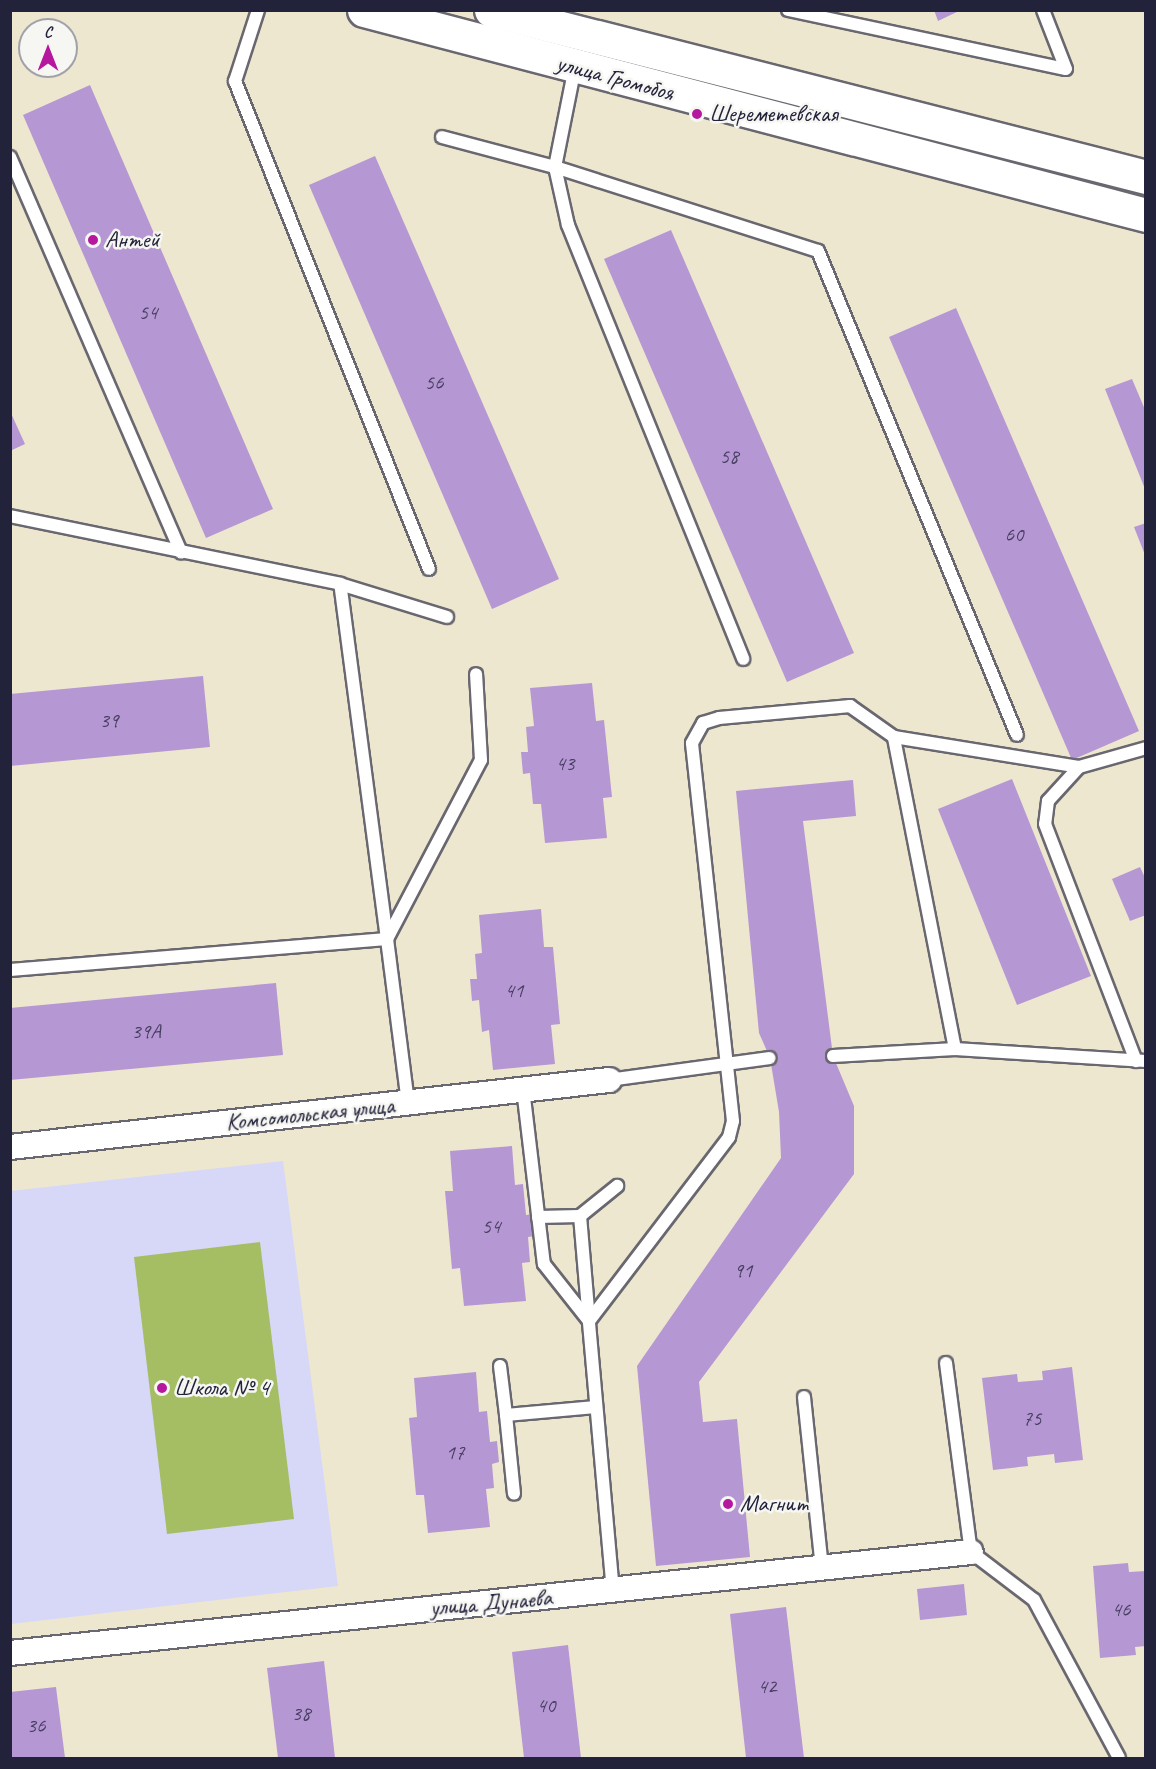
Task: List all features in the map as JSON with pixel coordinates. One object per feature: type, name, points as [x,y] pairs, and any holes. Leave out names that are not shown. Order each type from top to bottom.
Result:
[{"type":"main road","name":"улица Громобоя","points":[[364,10],[1146,215]]},
{"type":"main road","name":"улица Громобоя","points":[[491,10],[577,27],[1146,177]]},
{"type":"street","name":"Комсомольская улица","points":[[10,1147],[609,1080]]},
{"type":"street","name":"улица Дунаева","points":[[10,1653],[384,1611],[613,1592],[972,1552]]},
{"type":"lane","points":[[258,10],[235,81],[429,569]]},
{"type":"lane","points":[[788,10],[1066,69],[1043,10]]},
{"type":"lane","points":[[575,67],[555,168],[568,225],[743,658]]},
{"type":"lane","points":[[442,137],[555,168],[818,251],[1017,735]]},
{"type":"lane","points":[[10,157],[181,553]]},
{"type":"lane","points":[[10,516],[340,584],[447,617]]},
{"type":"lane","points":[[340,584],[408,1103]]},
{"type":"lane","points":[[387,939],[481,760],[476,674]]},
{"type":"lane","points":[[589,1321],[729,1137],[733,1121],[692,743],[703,723],[719,718],[850,706],[894,737],[1079,767],[1146,748]]},
{"type":"lane","points":[[894,737],[955,1049]]},
{"type":"lane","points":[[833,1056],[955,1049],[1141,1061],[1045,824],[1048,801],[1079,767]]},
{"type":"lane","points":[[10,970],[387,939]]},
{"type":"lane","points":[[609,1080],[770,1058]]},
{"type":"lane","points":[[522,1089],[544,1264],[589,1321]]},
{"type":"lane","points":[[538,1217],[580,1216],[617,1186]]},
{"type":"lane","points":[[580,1216],[613,1592]]},
{"type":"lane","points":[[946,1363],[972,1552],[1034,1600],[1119,1758]]},
{"type":"lane","points":[[500,1366],[514,1494]]},
{"type":"lane","points":[[804,1397],[822,1569]]},
{"type":"lane","points":[[506,1415],[597,1407]]},
{"type":"shaded area","name":"Школа № 4","points":[[283,1161],[338,1586],[11,1624],[10,1191]]},
{"type":"green space","points":[[260,1242],[294,1519],[167,1534],[134,1257]]},
{"type":"building","points":[[934,10],[961,10],[938,21]]},
{"type":"building","points":[[90,85],[273,509],[206,538],[23,115]]},
{"type":"building","points":[[375,156],[559,579],[492,609],[309,185]]},
{"type":"building","points":[[671,230],[854,653],[787,682],[604,259]]},
{"type":"building","points":[[956,308],[1139,731],[1072,760],[889,337]]},
{"type":"building","points":[[1132,379],[1146,412],[1145,489],[1105,389]]},
{"type":"building","points":[[10,411],[25,444],[10,451]]},
{"type":"building","points":[[1146,523],[1146,555],[1145,555],[1134,527]]},
{"type":"building","points":[[203,676],[210,747],[10,766],[10,694]]},
{"type":"building","points":[[592,683],[596,721],[604,720],[612,797],[603,798],[607,838],[545,843],[541,804],[533,804],[530,773],[523,774],[521,752],[528,752],[526,727],[534,726],[530,688]]},
{"type":"building","points":[[1012,779],[1091,976],[1017,1005],[938,809]]},
{"type":"building","points":[[853,780],[856,816],[803,821],[833,1056],[854,1106],[854,1174],[699,1382],[703,1422],[737,1419],[750,1557],[656,1566],[637,1366],[781,1158],[779,1112],[770,1058],[759,1033],[736,791]]},
{"type":"building","points":[[1140,867],[1146,880],[1146,915],[1130,921],[1112,879]]},
{"type":"building","points":[[541,909],[544,947],[553,947],[560,1024],[551,1025],[555,1064],[493,1070],[489,1030],[482,1032],[479,1000],[472,1001],[470,979],[477,979],[475,954],[482,953],[479,915]]},
{"type":"building","points":[[276,983],[283,1055],[10,1080],[10,1008]]},
{"type":"building","points":[[512,1146],[515,1185],[523,1184],[526,1215],[533,1214],[535,1236],[528,1237],[530,1262],[522,1263],[526,1301],[464,1306],[460,1268],[452,1269],[445,1191],[453,1191],[450,1151]]},
{"type":"building","points":[[1072,1367],[1083,1460],[1055,1463],[1054,1454],[1027,1457],[1028,1466],[993,1470],[982,1378],[1017,1374],[1018,1382],[1043,1380],[1042,1371]]},
{"type":"building","points":[[476,1372],[479,1412],[487,1411],[490,1442],[497,1441],[499,1462],[492,1464],[494,1488],[486,1489],[490,1527],[428,1533],[424,1495],[416,1495],[409,1418],[417,1417],[414,1378]]},
{"type":"building","points":[[1128,1563],[1129,1572],[1146,1571],[1146,1646],[1135,1647],[1136,1655],[1100,1658],[1093,1566]]},
{"type":"building","points":[[964,1584],[967,1615],[920,1620],[917,1589]]},
{"type":"building","points":[[786,1607],[804,1758],[746,1758],[730,1614]]},
{"type":"building","points":[[568,1645],[581,1758],[524,1758],[512,1652]]},
{"type":"building","points":[[324,1661],[335,1758],[278,1758],[267,1668]]},
{"type":"building","points":[[56,1687],[65,1758],[10,1758],[10,1692]]},
{"type":"place","name":"Шереметевская","points":[[697,114]]},
{"type":"place","name":"Антей","points":[[93,240]]},
{"type":"place","name":"Школа № 4","points":[[162,1388]]},
{"type":"place","name":"Магнит","points":[[728,1504]]}]
